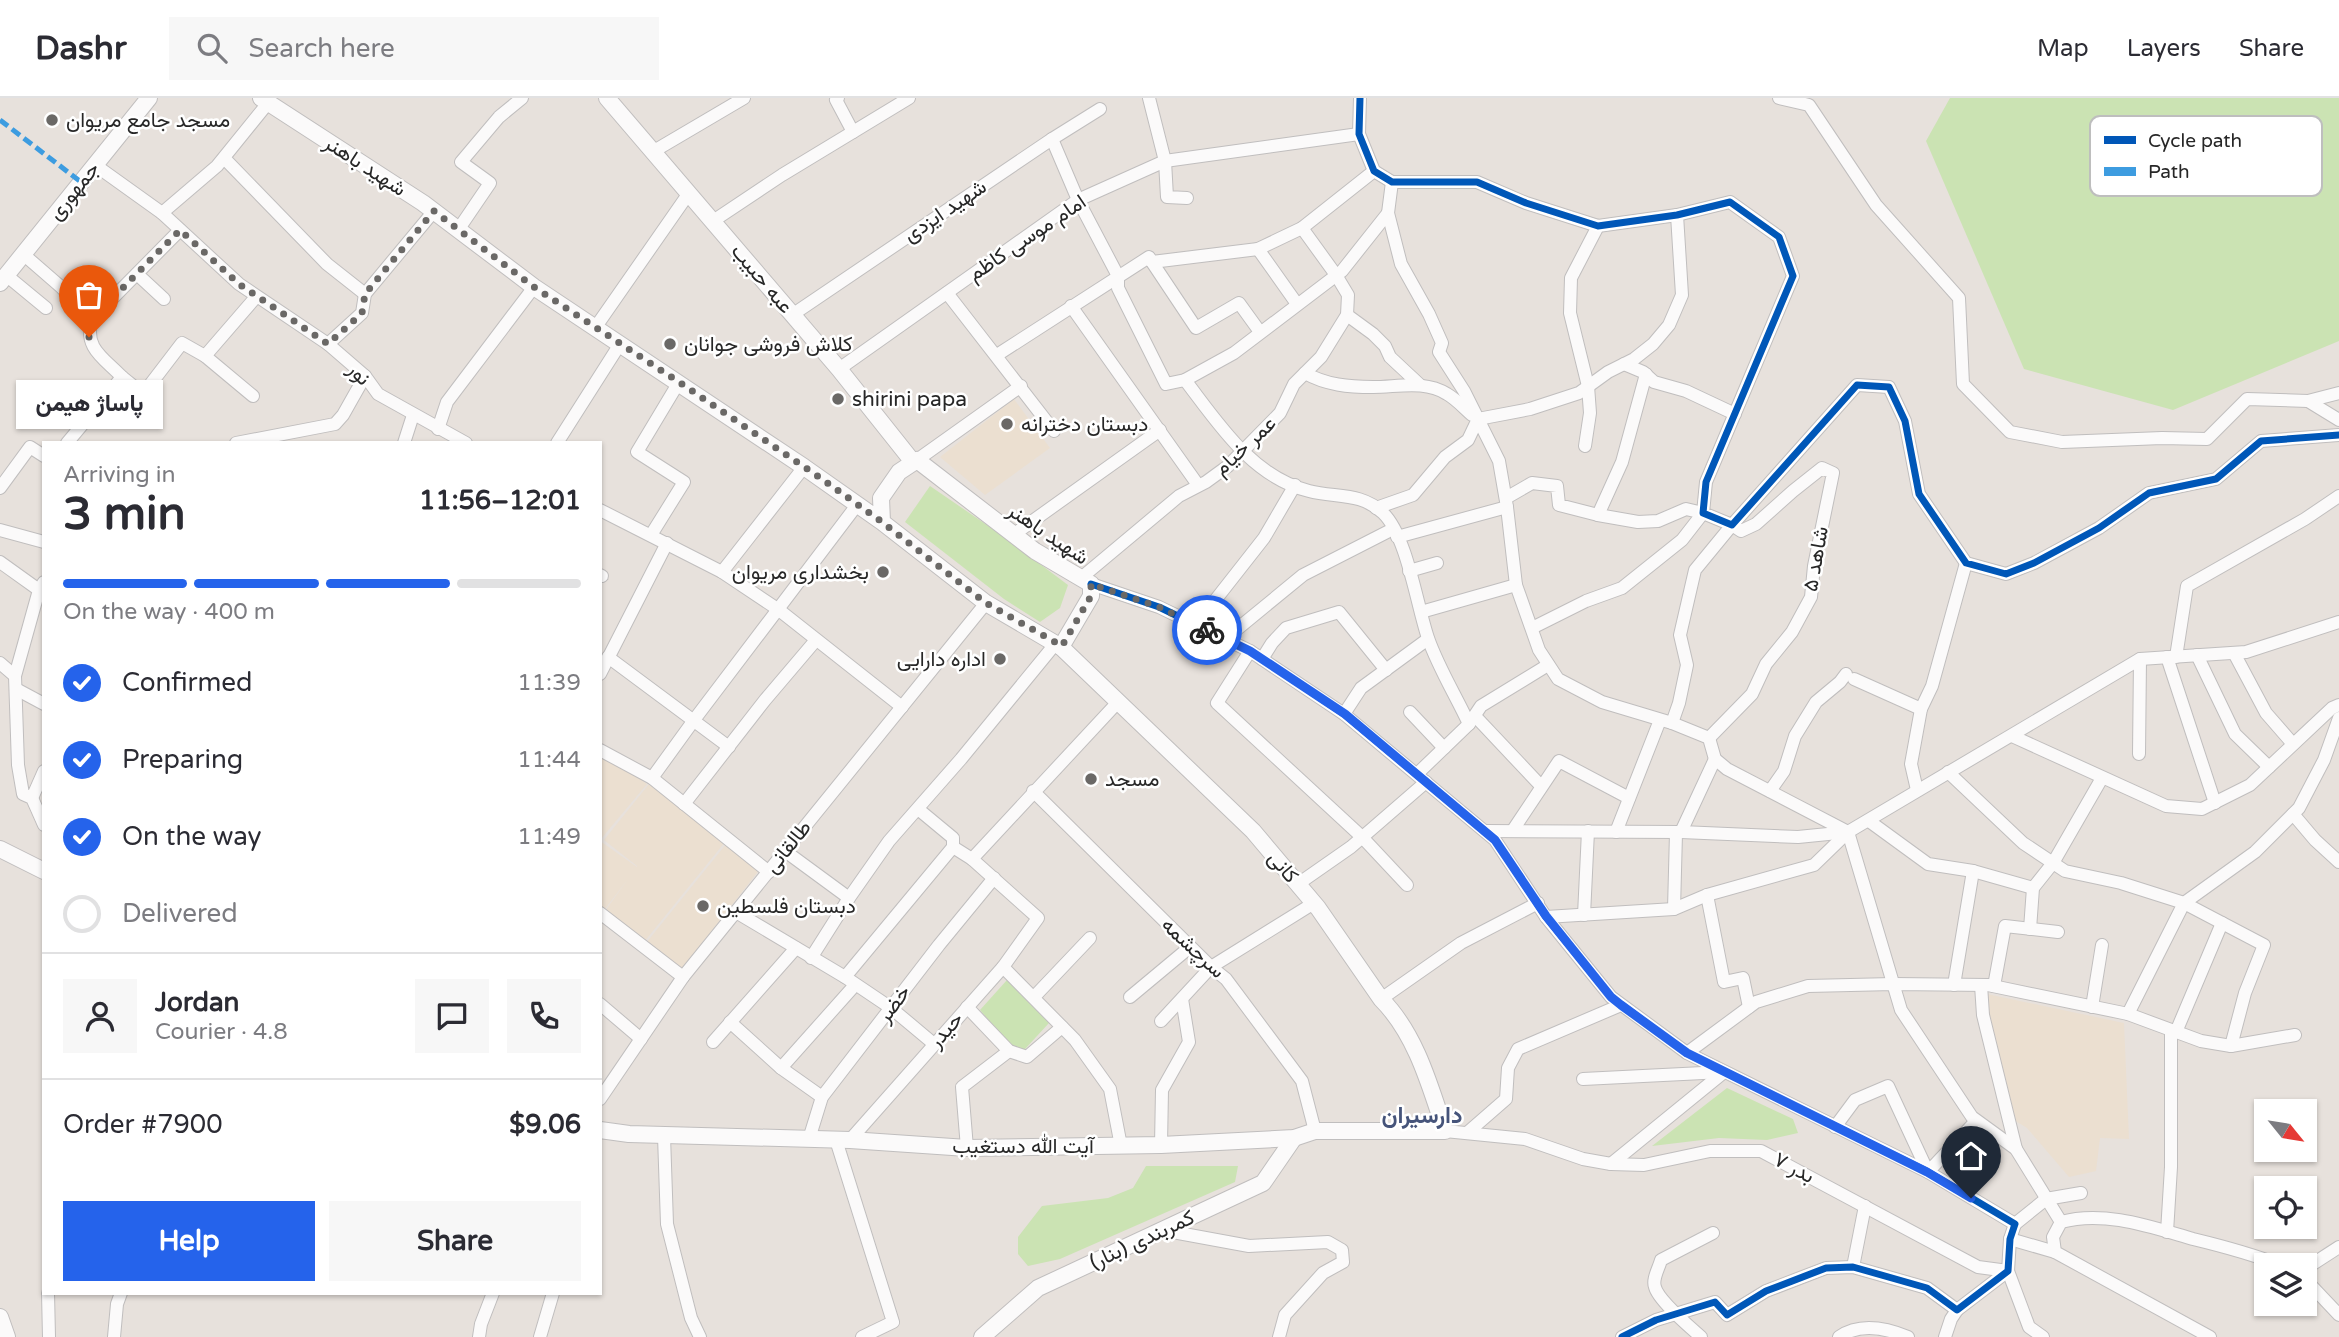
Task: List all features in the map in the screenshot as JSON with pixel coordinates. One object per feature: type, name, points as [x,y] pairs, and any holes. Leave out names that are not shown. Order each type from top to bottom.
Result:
[{"type":"street","name":"جمهوری","points":[[3,279],[149,98]]},
{"type":"street","points":[[458,230],[490,183],[461,162],[499,117],[522,98]]},
{"type":"street","name":"عبه حبیب","points":[[607,98],[915,461]]},
{"type":"street","points":[[654,151],[744,98]]},
{"type":"street","points":[[838,98],[836,100],[853,132]]},
{"type":"street","points":[[713,221],[782,175],[909,98]]},
{"type":"street","points":[[1149,98],[1164,161],[1167,197],[1187,198]]},
{"type":"street","points":[[1360,98],[1359,134],[1374,172],[1392,182],[1478,182],[1526,203],[1598,226],[1677,215],[1730,202],[1779,237],[1793,276],[1706,482],[1703,513],[1682,540],[1622,588],[1586,601],[1532,628]]},
{"type":"street","points":[[1779,98],[1809,105],[1876,205],[1959,298],[1962,384],[2010,432],[2062,442],[2207,439],[2247,399],[2308,401],[2339,393]]},
{"type":"street","points":[[162,214],[224,158],[274,102]]},
{"type":"street","name":"شهید باهنر","points":[[274,102],[434,211],[534,287],[804,467],[882,522],[986,603],[1059,645],[1091,596],[1086,581],[1035,551],[915,461]]},
{"type":"street","name":"شهید ایزدی","points":[[792,315],[1100,109]]},
{"type":"street","name":"امام موسی کاظم","points":[[839,369],[1078,200],[1164,161],[1359,134]]},
{"type":"street","points":[[1052,139],[1078,200],[1118,276],[1118,288],[1166,384],[1185,380],[1234,353],[1342,271],[1388,213]]},
{"type":"street","points":[[224,158],[327,264],[365,294]]},
{"type":"street","name":"نور","points":[[95,165],[162,214],[256,297],[328,344],[365,376],[378,394],[462,441]]},
{"type":"street","points":[[1152,262],[1258,249],[1302,228],[1374,172]]},
{"type":"street","points":[[1392,182],[1388,213],[1401,264],[1442,343],[1439,352],[1464,391],[1499,461],[1507,503],[1516,585],[1539,650],[1548,665],[1558,679],[1602,702],[1709,738],[1714,759],[1727,769],[1848,832],[1901,1010],[1976,1121],[2017,1149]]},
{"type":"street","points":[[595,328],[690,194]]},
{"type":"street","points":[[328,344],[362,313],[365,294],[434,211]]},
{"type":"street","points":[[1478,419],[1530,409],[1579,393],[1653,344],[1669,325],[1682,295],[1677,215]]},
{"type":"street","points":[[1585,446],[1590,413],[1588,386],[1570,313],[1571,278],[1598,226]]},
{"type":"street","points":[[1302,228],[1348,295],[1347,315],[1373,334],[1385,346],[1390,357],[1420,385]]},
{"type":"street","points":[[180,230],[92,319],[89,337],[93,348],[143,394],[182,343],[205,356],[253,396]]},
{"type":"street","points":[[1258,249],[1297,304]]},
{"type":"street","points":[[23,254],[92,319]]},
{"type":"street","points":[[997,355],[1149,257],[1196,328],[1239,303],[1260,332]]},
{"type":"street","points":[[137,274],[164,299]]},
{"type":"street","points":[[3,279],[46,307]]},
{"type":"street","points":[[438,429],[447,402],[534,287]]},
{"type":"street","points":[[947,293],[1054,431]]},
{"type":"street","points":[[205,356],[256,297]]},
{"type":"street","points":[[1070,306],[1198,485]]},
{"type":"street","name":"عمر خیام","points":[[1086,581],[1179,496],[1228,466],[1280,413],[1294,384],[1321,357],[1347,315]]},
{"type":"street","points":[[558,441],[620,344]]},
{"type":"street","points":[[1624,364],[1646,374],[1654,382],[1686,391],[1735,414]]},
{"type":"street","points":[[1305,373],[1322,382],[1343,385],[1420,385],[1447,393],[1478,419]]},
{"type":"street","points":[[1598,516],[1622,462],[1646,374]]},
{"type":"street","points":[[246,441],[335,424],[365,376]]},
{"type":"street","points":[[69,441],[122,377]]},
{"type":"street","points":[[1185,380],[1235,444],[1271,474],[1309,491],[1349,495],[1369,502],[1386,515],[1409,571],[1428,639],[1472,720],[1541,786]]},
{"type":"street","points":[[652,535],[684,482],[637,452],[679,382]]},
{"type":"street","points":[[1616,832],[1629,798],[1666,722],[1679,703],[1687,665],[1681,635],[1696,570],[1732,525],[1857,385],[1889,387],[1905,421],[1919,494],[1966,563],[2006,574],[2034,563],[2099,528],[2149,493],[2216,479],[2261,441],[2339,435]]},
{"type":"street","points":[[882,522],[881,498],[899,472],[1021,386]]},
{"type":"street","points":[[2308,401],[2339,420]]},
{"type":"street","points":[[405,441],[413,415]]},
{"type":"street","points":[[1376,508],[1413,495],[1445,457],[1468,440],[1478,419]]},
{"type":"street","points":[[1013,535],[1160,430]]},
{"type":"street","points":[[0,488],[30,447],[42,455]]},
{"type":"street","points":[[722,572],[804,467]]},
{"type":"street","name":"شاهد ۵","points":[[1709,738],[1752,694],[1766,664],[1792,632],[1811,597],[1814,566],[1833,473],[1822,468],[1756,524],[1741,531],[1732,525]]},
{"type":"street","points":[[1225,639],[1303,575],[1395,533],[1507,503],[1532,483],[1557,486],[1559,505],[1598,516],[1648,522],[1658,521],[1686,509],[1732,525]]},
{"type":"street","points":[[1194,623],[1264,538],[1295,485]]},
{"type":"street","points":[[2215,803],[2172,657],[2188,586],[2305,519],[2339,496]]},
{"type":"street","points":[[652,778],[857,505]]},
{"type":"street","points":[[602,511],[722,572],[779,610],[902,707]]},
{"type":"street","points":[[0,530],[42,541]]},
{"type":"street","points":[[602,670],[667,543]]},
{"type":"street","points":[[0,562],[41,586],[16,682],[23,794],[32,798],[42,820]]},
{"type":"street","points":[[1409,571],[1437,563]]},
{"type":"street","points":[[1917,790],[1911,764],[1921,709],[1932,686],[1966,563]]},
{"type":"street","points":[[1086,581],[1159,607],[1250,651],[1345,714],[1495,840],[1546,916],[1611,997],[1687,1053],[1927,1172],[2015,1224]]},
{"type":"street","points":[[1421,612],[1516,585]]},
{"type":"street","name":"طالقانی","points":[[602,1096],[683,977],[986,603]]},
{"type":"street","points":[[1262,659],[1286,628],[1339,612],[1386,670]]},
{"type":"street","points":[[1546,916],[1674,909],[1707,895],[1814,865],[1848,832],[2140,659],[2246,652],[2339,622]]},
{"type":"street","points":[[1345,714],[1361,688],[1428,639]]},
{"type":"street","points":[[684,804],[765,700],[816,640]]},
{"type":"street","points":[[811,958],[889,841],[1059,645]]},
{"type":"street","name":"کانی","points":[[1059,645],[1253,831],[1314,903],[1381,999],[1393,1011],[1424,1068],[1446,1131]]},
{"type":"street","points":[[1250,651],[1217,703],[1362,837],[1407,885]]},
{"type":"street","points":[[2234,653],[2266,713],[2293,744]]},
{"type":"street","points":[[2197,655],[2235,734],[2269,767]]},
{"type":"street","points":[[608,657],[729,747]]},
{"type":"street","points":[[2139,754],[2140,659]]},
{"type":"street","points":[[0,663],[16,682],[42,702]]},
{"type":"street","points":[[1298,884],[1362,837],[1421,778],[1481,706],[1548,665]]},
{"type":"street","points":[[1770,791],[1784,771],[1794,736],[1816,702],[1850,676],[1921,709]]},
{"type":"street","points":[[972,859],[1118,702]]},
{"type":"street","points":[[2012,736],[2166,806],[2202,809],[2250,785],[2332,708],[2339,705]]},
{"type":"street","points":[[1410,712],[1444,748]]},
{"type":"street","points":[[2128,1014],[2184,903],[2255,852],[2299,808],[2324,760],[2339,718]]},
{"type":"street","points":[[602,751],[652,778],[769,872]]},
{"type":"street","points":[[1674,909],[1678,833],[1714,759]]},
{"type":"street","points":[[1514,830],[1559,761],[1629,798]]},
{"type":"street","points":[[1948,772],[2023,843],[2065,871],[2121,883],[2184,903],[2264,945],[2245,993],[2231,1046]]},
{"type":"street","points":[[32,798],[42,776]]},
{"type":"street","points":[[2030,929],[2033,888],[2053,863],[2102,778]]},
{"type":"street","name":"سرچشمه","points":[[1033,792],[1210,967],[1226,979],[1302,1081],[1315,1131]]},
{"type":"street","points":[[781,1068],[953,847],[953,838],[918,809]]},
{"type":"street","points":[[2293,814],[2315,840],[2339,862]]},
{"type":"street","points":[[1869,821],[1928,864],[1973,871],[2033,888]]},
{"type":"street","points":[[1485,831],[1798,837],[1848,832]]},
{"type":"street","points":[[1584,915],[1588,831]]},
{"type":"street","points":[[953,847],[995,878]]},
{"type":"street","points":[[0,849],[42,870]]},
{"type":"street","points":[[785,851],[849,898]]},
{"type":"street","points":[[1954,985],[1973,871]]},
{"type":"street","name":"حیدر","points":[[843,1140],[1003,967],[1038,918],[995,878]]},
{"type":"street","name":"خضر","points":[[809,1139],[822,1097],[939,945],[995,878]]},
{"type":"street","points":[[1707,895],[1724,982],[1743,978],[1749,1007]]},
{"type":"street","points":[[1161,1021],[1210,967],[1314,903]]},
{"type":"street","points":[[1381,999],[1461,943],[1538,903]]},
{"type":"street","points":[[736,912],[891,1008],[934,1044]]},
{"type":"street","points":[[602,915],[683,977]]},
{"type":"street","points":[[2167,1232],[2173,1031],[2222,923]]},
{"type":"street","points":[[2058,932],[2005,926],[1987,986],[1983,1014],[2017,1149],[2061,1222]]},
{"type":"street","points":[[1034,997],[1090,938]]},
{"type":"street","points":[[2092,1007],[2102,945]]},
{"type":"street","points":[[1130,997],[1190,947]]},
{"type":"street","points":[[713,1042],[796,948]]},
{"type":"street","points":[[1003,967],[1075,1040],[1110,1089],[1121,1146]]},
{"type":"street","points":[[1687,1053],[1756,1002],[1808,986],[1987,986],[2128,1014],[2201,1041],[2231,1046],[2295,1035]]},
{"type":"street","points":[[1161,1145],[1162,1090],[1189,1042],[1182,999]]},
{"type":"street","points":[[1467,1133],[1506,1099],[1508,1068],[1518,1049],[1621,1005]]},
{"type":"street","points":[[602,1006],[641,1039]]},
{"type":"street","points":[[967,1007],[1009,1051],[1027,1057],[1062,1027]]},
{"type":"street","points":[[730,1022],[781,1068],[822,1097]]},
{"type":"street","points":[[967,1148],[962,1087],[1009,1051]]},
{"type":"street","points":[[1583,1079],[1724,1072]]},
{"type":"street","points":[[1611,1164],[1724,1072]]},
{"type":"street","points":[[1835,1128],[1855,1100],[1888,1086],[1927,1172]]},
{"type":"street","points":[[1927,1172],[1976,1121]]},
{"type":"street","name":"آیت الله دستغیب","points":[[602,1130],[664,1136],[843,1140],[967,1148],[1161,1145],[1294,1138],[1315,1131],[1446,1131]]},
{"type":"street","name":"بدر ۷","points":[[1446,1131],[1525,1139],[1583,1159],[1611,1164],[1644,1165],[1710,1151],[1761,1151],[1978,1267],[2008,1270]]},
{"type":"street","points":[[664,1136],[667,1224],[691,1318],[700,1337]]},
{"type":"street","name":"کمربندی (بنار)","points":[[982,1337],[1038,1288],[1263,1183],[1294,1138]]},
{"type":"street","points":[[843,1140],[893,1322],[862,1337]]},
{"type":"street","points":[[2043,1337],[2026,1332],[2008,1270],[2010,1239],[2015,1224],[2046,1199],[2081,1193]]},
{"type":"street","points":[[1853,1267],[1865,1206]]},
{"type":"street","points":[[2055,1252],[2053,1237],[2061,1222],[2078,1217],[2112,1219],[2254,1255]]},
{"type":"street","points":[[1162,1230],[1249,1246],[1328,1242],[1342,1250],[1343,1262],[1323,1273],[1285,1315],[1279,1337]]},
{"type":"street","points":[[1701,1337],[1676,1314],[1655,1289],[1654,1281],[1661,1260],[1713,1233]]},
{"type":"street","points":[[2010,1239],[2055,1252],[2210,1337]]},
{"type":"street","points":[[2317,1261],[2339,1247]]},
{"type":"street","points":[[1622,1337],[1656,1320],[1715,1302],[1727,1315],[1766,1292],[1826,1268],[1853,1267],[1893,1276],[1927,1288],[1957,1310]]},
{"type":"street","points":[[1945,1337],[1957,1310],[2008,1270]]},
{"type":"street","points":[[2317,1292],[2339,1315]]},
{"type":"street","points":[[48,1295],[49,1337]]},
{"type":"street","points":[[114,1337],[120,1295]]},
{"type":"street","points":[[480,1337],[481,1324],[492,1295]]},
{"type":"street","points":[[540,1337],[553,1295]]},
{"type":"street","points":[[0,1317],[7,1337]]},
{"type":"street","points":[[1839,1337],[1851,1329],[1882,1329],[1908,1337]]},
{"type":"shaded area","name":"دبستان دخترانه","points":[[1014,399],[1050,448],[985,495],[940,457]]},
{"type":"shaded area","points":[[602,750],[647,784],[602,838]]},
{"type":"shaded area","points":[[649,784],[725,842],[644,942],[605,911],[628,879],[605,909],[602,907],[602,842],[637,867],[604,840]]},
{"type":"shaded area","name":"دبستان فلسطین","points":[[727,843],[760,869],[681,970],[646,943]]},
{"type":"shaded area","points":[[1987,994],[2124,1023],[2129,1139],[2100,1138],[2096,1171],[2069,1177],[2027,1128],[2014,1120],[1989,1023]]},
{"type":"green space","points":[[1950,98],[2339,98],[2339,341],[2173,410],[2024,369],[1926,141]]},
{"type":"green space","points":[[930,486],[1068,585],[1060,608],[1040,622],[1004,599],[905,522]]},
{"type":"green space","points":[[1007,980],[1049,1023],[1025,1049],[1013,1049],[980,1010]]},
{"type":"green space","points":[[1727,1088],[1793,1119],[1798,1133],[1767,1140],[1719,1138],[1652,1146]]},
{"type":"green space","points":[[1146,1166],[1238,1166],[1235,1182],[1060,1259],[1028,1266],[1018,1254],[1018,1237],[1042,1206],[1108,1198],[1133,1188]]},
{"type":"marked path","points":[[0,120],[81,182]]},
{"type":"cycle path","points":[[1360,98],[1359,134],[1374,171],[1392,182],[1477,182],[1526,203],[1598,226],[1677,215],[1730,202],[1779,237],[1793,276],[1706,482],[1703,513],[1732,525],[1857,385],[1889,387],[1905,421],[1919,494],[1966,563],[2006,574],[2034,563],[2099,528],[2149,493],[2216,479],[2261,441],[2339,435]]},
{"type":"cycle path","points":[[1091,584],[1159,607],[1250,651],[1344,714],[1495,840],[1546,917],[1611,997],[1687,1053],[1928,1172],[2015,1224],[2010,1239],[2008,1271],[1957,1310],[1927,1288],[1853,1267],[1826,1268],[1766,1291],[1727,1315],[1715,1302],[1656,1320],[1622,1337]]},
{"type":"way so far","points":[[89,337],[92,319],[180,230],[239,284],[328,344],[362,313],[365,294],[434,211],[534,287],[822,479],[986,603],[1062,646],[1091,596],[1091,584],[1159,607],[1207,630]]},
{"type":"place","name":"مسجد جامع مریوان","points":[[52,120]]},
{"type":"place","name":"پاساژ هیمن","points":[[89,337]]},
{"type":"place","name":"کلاش فروشی جوانان","points":[[670,344]]},
{"type":"place","name":"shirini papa","points":[[838,399]]},
{"type":"place","name":"دبستان دخترانه","points":[[1007,424]]},
{"type":"place","name":"بخشداری مریوان","points":[[883,572]]},
{"type":"place","name":"اداره دارایی","points":[[1000,659]]},
{"type":"place","name":"مسجد","points":[[1091,779]]},
{"type":"place","name":"دبستان فلسطین","points":[[703,906]]},
{"type":"district","name":"دارسیران","points":[[1422,1116]]},
{"type":"route","points":[[1207,630],[1250,651],[1345,714],[1495,840],[1546,916],[1611,997],[1621,1005],[1687,1053],[1927,1172],[1971,1198]]}]
